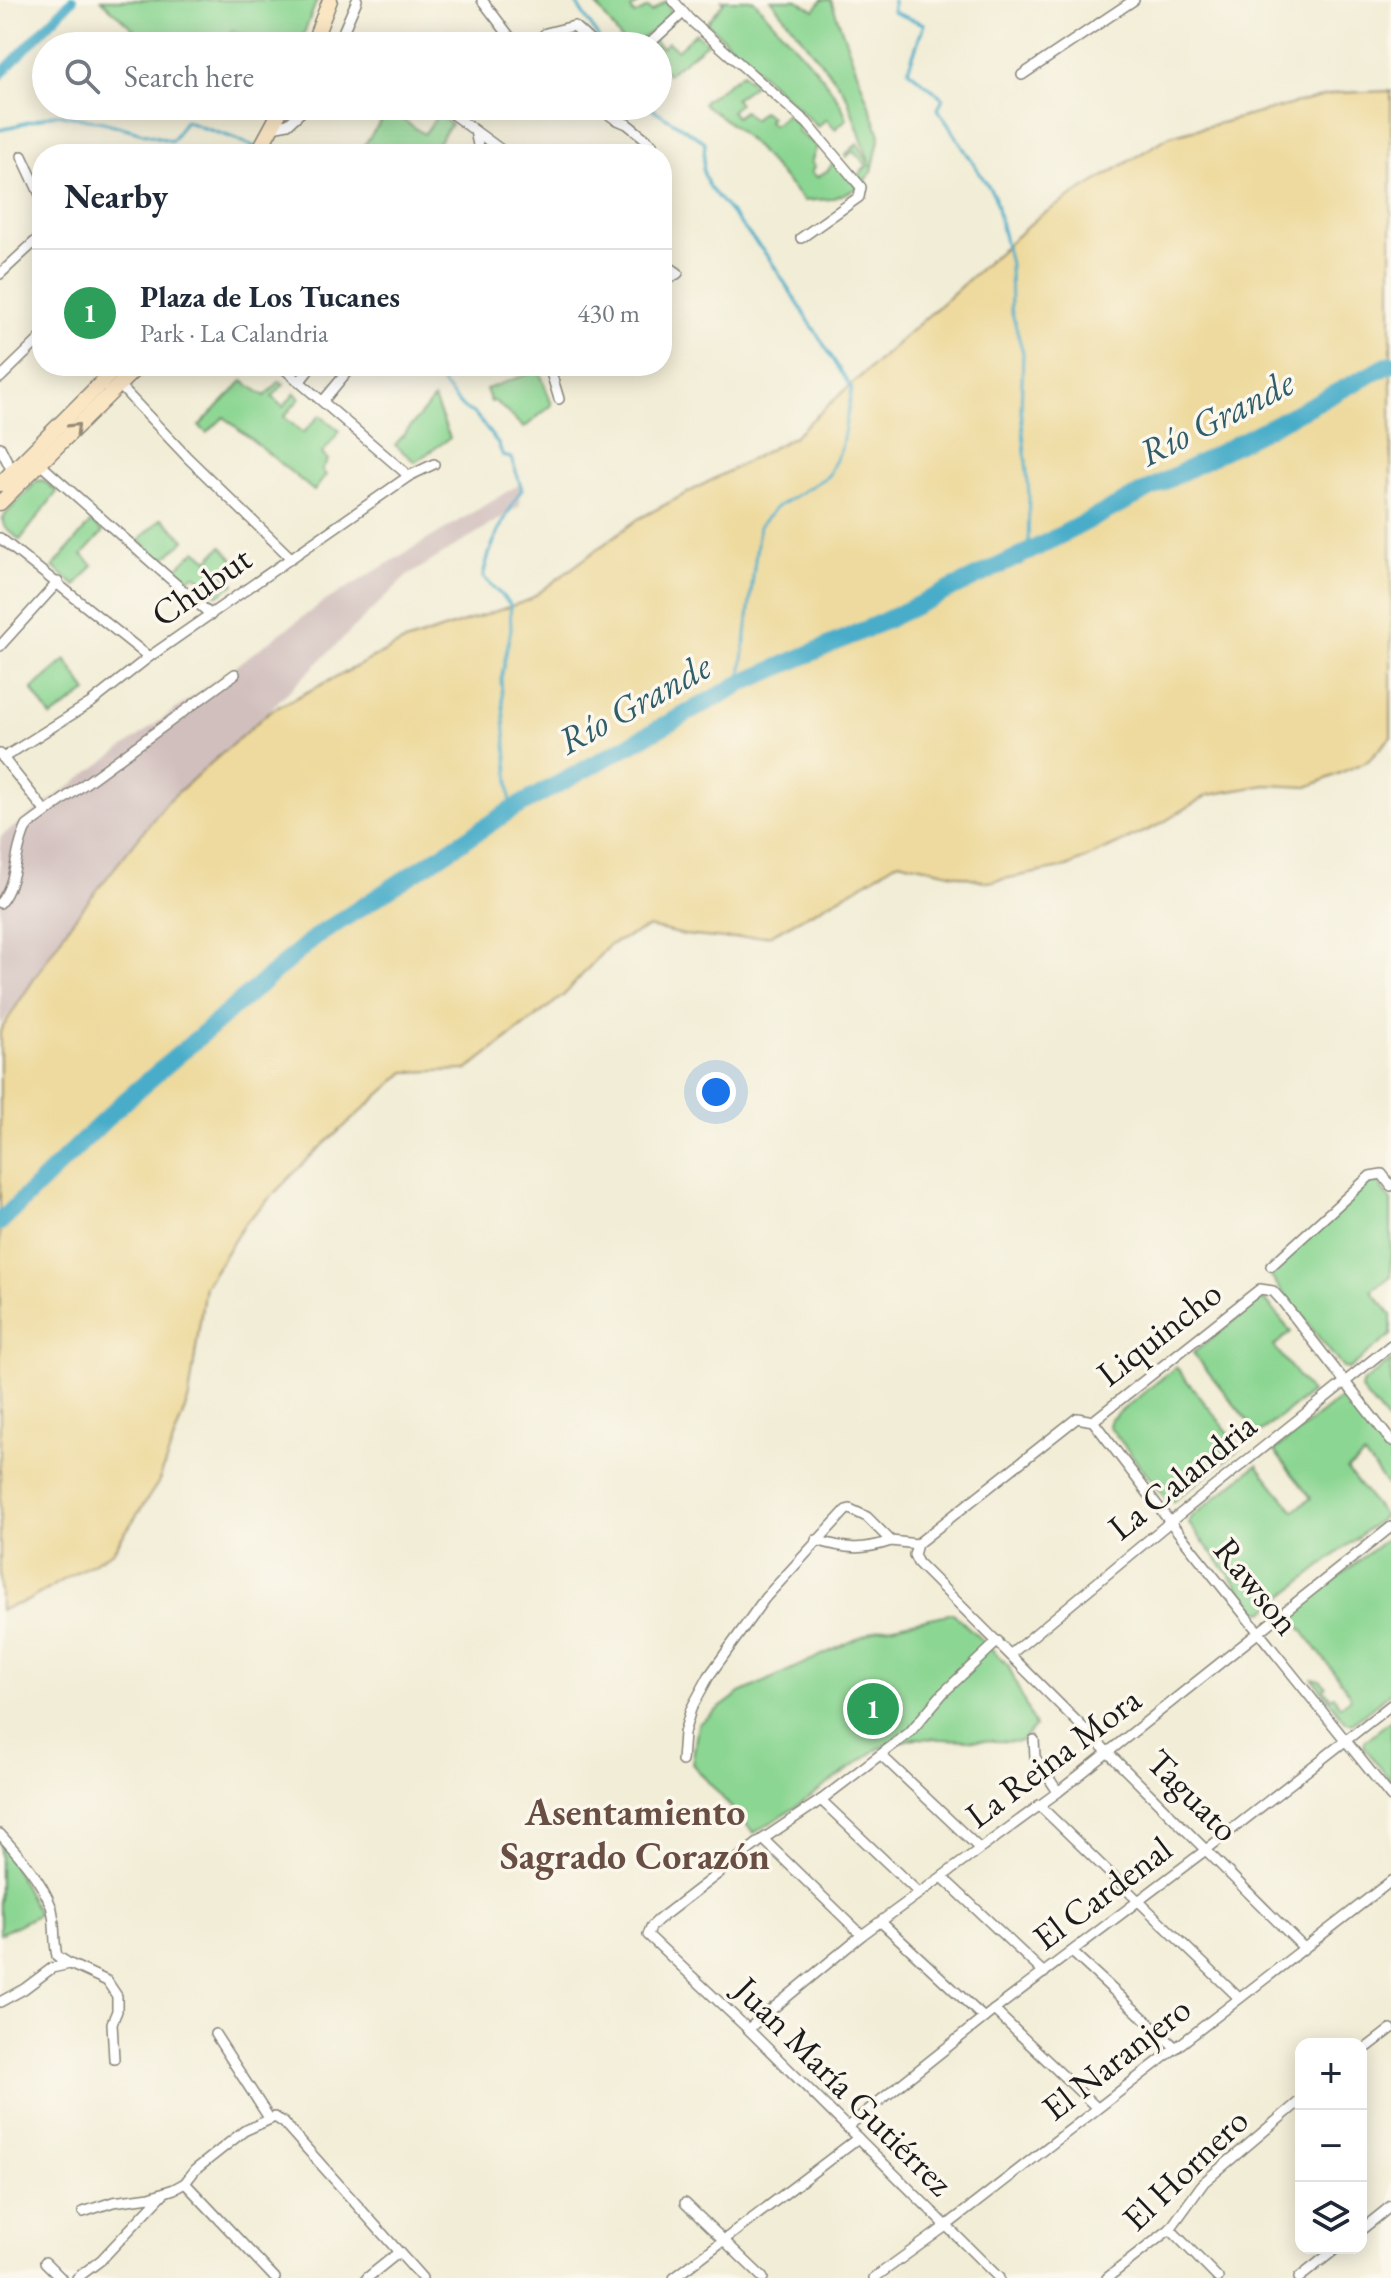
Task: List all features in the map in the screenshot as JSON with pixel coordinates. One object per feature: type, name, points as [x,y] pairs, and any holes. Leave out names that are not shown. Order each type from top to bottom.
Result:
[{"type":"street","points":[[317,32],[330,0]]},
{"type":"street","points":[[343,32],[357,0]]},
{"type":"street","points":[[482,0],[506,32]]},
{"type":"street","points":[[673,0],[683,13],[807,123],[861,187],[859,197],[801,238]]},
{"type":"street","points":[[1022,75],[1134,0]]},
{"type":"street","points":[[662,32],[683,13]]},
{"type":"street","points":[[550,32],[574,26],[581,32]]},
{"type":"street","points":[[263,144],[276,120]]},
{"type":"street","points":[[269,133],[292,120]]},
{"type":"street","points":[[460,120],[493,144]]},
{"type":"street","points":[[617,120],[652,144]]},
{"type":"street","points":[[475,131],[478,144]]},
{"type":"street","points":[[22,156],[32,178]]},
{"type":"street","points":[[0,274],[32,244]]},
{"type":"street","points":[[0,378],[32,347]]},
{"type":"street","points":[[0,484],[108,376]]},
{"type":"street","points":[[0,503],[128,376]]},
{"type":"street","points":[[294,376],[409,476]]},
{"type":"street","points":[[300,381],[304,376]]},
{"type":"street","points":[[323,401],[344,376]]},
{"type":"street","points":[[552,376],[559,399]]},
{"type":"street","points":[[119,385],[188,458],[290,557]]},
{"type":"street","points":[[0,447],[12,471]]},
{"type":"street","points":[[40,464],[211,615]]},
{"type":"street","name":"Chubut","points":[[2,756],[92,702],[149,657],[290,557],[409,476],[434,464]]},
{"type":"street","points":[[0,538],[149,657]]},
{"type":"street","points":[[0,646],[58,582]]},
{"type":"street","points":[[0,903],[11,883],[20,839],[27,826],[235,674]]},
{"type":"street","points":[[2,756],[45,811]]},
{"type":"street","points":[[1271,1266],[1370,1176],[1386,1174],[1391,1186]]},
{"type":"street","name":"Liquincho","points":[[917,1544],[1077,1418],[1093,1421],[1260,1289],[1273,1291],[1282,1301],[1343,1382]]},
{"type":"street","name":"La Calandria","points":[[1011,1654],[1391,1345]]},
{"type":"street","points":[[1343,1382],[1391,1441]]},
{"type":"street","name":"Rawson","points":[[1093,1421],[1391,1797]]},
{"type":"street","points":[[682,1761],[684,1733],[691,1709],[709,1676],[765,1598],[797,1566],[816,1540],[850,1509],[867,1517],[891,1541]]},
{"type":"street","name":"La Reina Mora","points":[[748,2029],[862,1935],[1058,1792],[1391,1527]]},
{"type":"street","points":[[816,1540],[846,1549],[872,1547],[891,1541],[917,1544]]},
{"type":"street","name":"Taguato","points":[[917,1544],[914,1555],[918,1563],[1110,1751],[1304,1948]]},
{"type":"street","points":[[862,1935],[763,1839],[821,1800],[910,1732],[953,1682],[998,1641]]},
{"type":"street","name":"El Cardenal","points":[[847,2127],[1391,1705]]},
{"type":"street","points":[[1034,1740],[1035,1757],[1058,1792]]},
{"type":"street","points":[[881,1755],[979,1848]]},
{"type":"street","points":[[821,1800],[919,1893]]},
{"type":"street","points":[[1039,1805],[1239,1998]]},
{"type":"street","points":[[0,1834],[39,1883],[52,1908],[57,1956],[107,1981],[117,1996],[117,2011],[112,2023],[114,2059]]},
{"type":"street","name":"Juan María Gutiérrez","points":[[763,1839],[658,1920],[648,1935],[748,2029],[999,2278]]},
{"type":"street","points":[[942,1877],[1044,1973]]},
{"type":"street","name":"El Naranjero","points":[[874,2278],[946,2226],[1391,1881]]},
{"type":"street","points":[[881,1922],[984,2018]]},
{"type":"street","points":[[1072,1952],[1176,2048]]},
{"type":"street","points":[[0,2002],[52,1968],[70,1964]]},
{"type":"street","points":[[994,2010],[1097,2108]]},
{"type":"street","points":[[1367,2047],[1391,2029]]},
{"type":"street","points":[[215,2034],[269,2118]]},
{"type":"street","name":"El Hornero","points":[[1107,2278],[1170,2229],[1204,2182],[1295,2105]]},
{"type":"street","points":[[83,2212],[113,2202],[165,2192],[185,2183],[216,2152],[244,2131],[275,2117],[284,2123],[422,2278]]},
{"type":"street","points":[[674,2278],[858,2138]]},
{"type":"street","points":[[185,2183],[275,2278]]},
{"type":"street","points":[[77,2278],[101,2260],[165,2192]]},
{"type":"street","points":[[685,2203],[763,2278]]},
{"type":"street","points":[[1367,2225],[1391,2206]]},
{"type":"street","points":[[1170,2229],[1218,2278]]},
{"type":"street","points":[[367,2278],[398,2253]]},
{"type":"street","points":[[1299,2278],[1329,2254]]},
{"type":"street","points":[[45,2262],[61,2278]]},
{"type":"shaded area","points":[[520,484],[520,506],[406,577],[257,722],[177,806],[0,1025],[0,837],[322,603]]},
{"type":"green space","points":[[101,0],[317,0],[304,32],[136,32]]},
{"type":"green space","points":[[593,0],[644,0],[631,9],[634,15],[648,8],[651,12],[666,1],[673,17],[651,32],[616,32]]},
{"type":"green space","points":[[722,0],[754,0],[819,73],[841,104],[847,119],[835,129],[826,119],[818,127],[707,23],[724,2]]},
{"type":"green space","points":[[771,0],[797,0],[814,10],[822,0],[831,0],[880,135],[872,172],[863,182],[858,175],[867,166],[854,151],[845,155],[858,143],[871,167],[847,97]]},
{"type":"green space","points":[[696,33],[707,43],[672,71],[672,46],[677,50]]},
{"type":"green space","points":[[742,73],[754,85],[735,99],[739,104],[731,111],[736,117],[744,111],[753,120],[762,111],[771,117],[768,121],[772,125],[786,114],[799,126],[797,131],[817,146],[811,163],[815,166],[811,172],[817,177],[828,170],[834,161],[859,188],[831,199],[804,201],[746,137],[704,105],[703,102]]},
{"type":"green space","points":[[382,120],[404,120],[424,134],[434,120],[445,120],[451,124],[437,144],[365,144]]},
{"type":"green space","points":[[522,376],[541,376],[552,405],[524,428],[495,401],[491,402],[486,389]]},
{"type":"green space","points":[[243,381],[265,396],[280,381],[284,384],[272,397],[283,407],[295,393],[300,398],[284,417],[303,433],[320,415],[340,431],[322,454],[328,460],[322,470],[326,475],[314,491],[224,417],[207,433],[199,426]]},
{"type":"green space","points":[[434,399],[450,438],[415,462],[395,445]]},
{"type":"green space","points":[[43,480],[57,492],[20,540],[4,526],[2,518],[37,481]]},
{"type":"green space","points":[[162,518],[185,540],[162,561],[139,540]]},
{"type":"green space","points":[[91,522],[103,532],[82,555],[93,565],[76,586],[53,567]]},
{"type":"green space","points":[[222,546],[235,561],[222,573],[235,584],[218,595],[195,574],[186,582],[174,571],[196,550],[208,560]]},
{"type":"green space","points":[[66,660],[87,692],[51,717],[32,689]]},
{"type":"green space","points":[[1370,1181],[1376,1181],[1391,1201],[1391,1276],[1372,1291],[1391,1315],[1391,1335],[1349,1369],[1343,1368],[1271,1277],[1271,1271]]},
{"type":"green space","points":[[1260,1300],[1266,1301],[1291,1332],[1274,1346],[1311,1393],[1258,1434],[1193,1353]]},
{"type":"green space","points":[[1391,1360],[1391,1426],[1361,1390],[1362,1384]]},
{"type":"green space","points":[[1176,1367],[1241,1448],[1174,1501],[1168,1501],[1109,1426],[1110,1420]]},
{"type":"green space","points":[[1341,1398],[1347,1398],[1391,1453],[1391,1490],[1364,1456],[1347,1470],[1384,1516],[1264,1612],[1258,1611],[1189,1524],[1190,1518],[1257,1465],[1294,1511],[1311,1498],[1274,1451]]},
{"type":"green space","points":[[1391,1535],[1391,1692],[1352,1723],[1346,1722],[1313,1679],[1320,1680],[1326,1686],[1324,1689],[1331,1698],[1334,1696],[1340,1706],[1350,1698],[1349,1692],[1291,1615]]},
{"type":"green space","points":[[953,1613],[1008,1665],[1035,1727],[1020,1742],[915,1738],[880,1747],[754,1833],[692,1764],[698,1724],[740,1693],[876,1630]]},
{"type":"green space","points":[[1391,1720],[1391,1781],[1364,1747],[1365,1741]]},
{"type":"green space","points":[[0,1842],[39,1914],[0,1934]]},
{"type":"sand","points":[[1391,91],[1391,737],[1368,761],[1308,787],[1266,785],[1208,795],[1157,826],[1067,867],[988,882],[899,861],[771,935],[724,939],[649,927],[609,945],[564,995],[467,1070],[405,1072],[310,1157],[245,1223],[205,1286],[189,1398],[158,1483],[113,1551],[27,1601],[0,1610],[0,1031],[70,924],[167,802],[270,711],[402,643],[529,600],[638,519],[793,437],[1038,217],[1170,136],[1336,93]]},
{"type":"waterway","points":[[41,32],[72,0]]},
{"type":"waterway","points":[[574,0],[595,32]]},
{"type":"waterway","points":[[893,0],[893,12],[924,24],[908,70],[943,98],[938,109],[994,195],[1010,264],[1011,309],[1023,353],[1021,410],[1029,494],[1028,552]]},
{"type":"waterway","points":[[0,75],[32,42]]},
{"type":"waterway","points":[[0,130],[35,120]]},
{"type":"waterway","points":[[91,120],[172,141],[185,121],[248,144]]},
{"type":"waterway","points":[[670,120],[705,142],[703,171],[709,187],[769,258],[852,389],[841,449],[828,476],[775,508],[759,527],[740,684]]},
{"type":"waterway","name":"Río Grande","points":[[0,1222],[120,1105],[314,938],[511,810],[740,684],[880,623],[1028,552],[1391,364]]},
{"type":"waterway","points":[[437,376],[463,408],[475,414],[498,444],[503,456],[511,458],[522,489],[493,542],[483,577],[510,604],[511,629],[501,679],[511,810]]},
{"type":"place","name":"Plaza de Los Tucanes","points":[[873,1709]]},
{"type":"district","name":"Asentamiento Sagrado Corazón","points":[[635,1833]]}]
